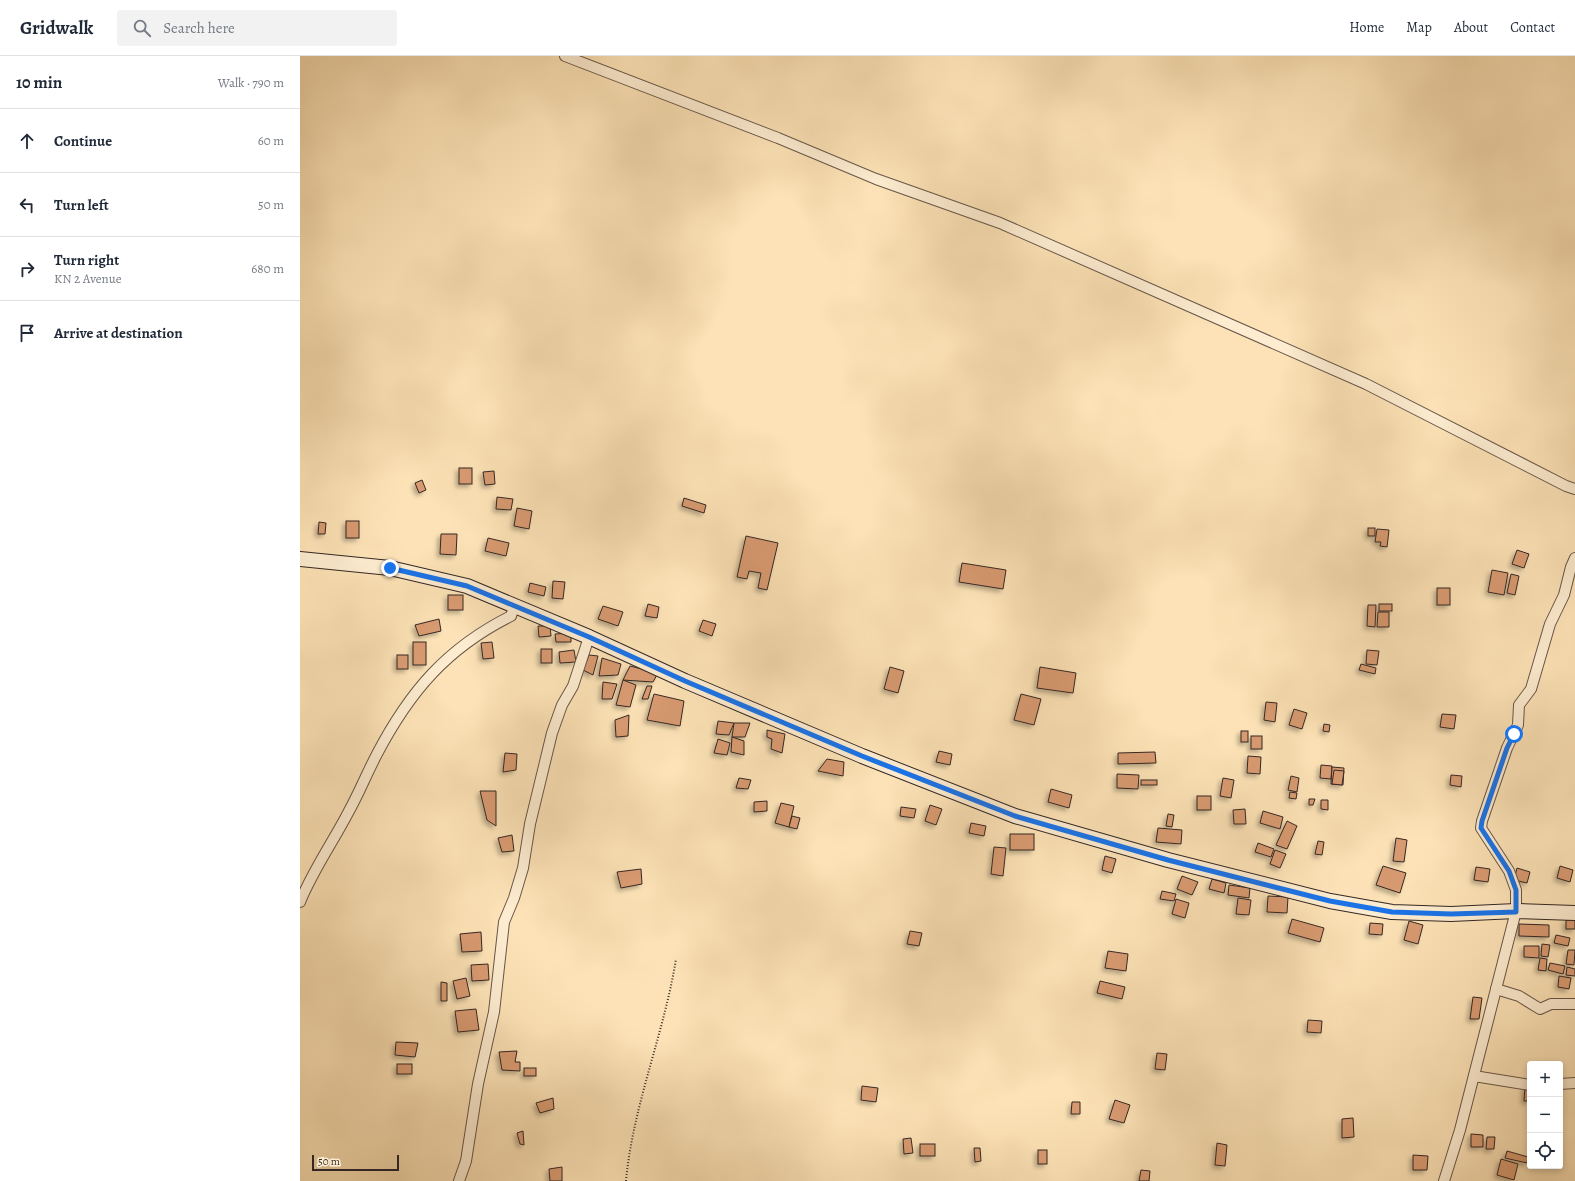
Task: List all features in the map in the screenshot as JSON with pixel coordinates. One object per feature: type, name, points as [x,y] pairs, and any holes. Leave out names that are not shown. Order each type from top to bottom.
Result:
[{"type":"main road","points":[[300,559],[390,568],[467,586],[514,607],[589,637],[685,681],[854,753],[1015,816],[1168,860],[1330,901],[1392,912],[1451,914],[1516,912],[1575,913]]},
{"type":"street","points":[[565,56],[683,101],[876,179],[1015,229],[1366,384],[1566,486],[1575,489]]},
{"type":"street","points":[[1444,1181],[1474,1076],[1516,912],[1516,890],[1509,871],[1481,828],[1482,821],[1507,748],[1518,725],[1519,705],[1530,689],[1550,624],[1564,595],[1569,573],[1575,558]]},
{"type":"street","points":[[300,902],[307,884],[333,841],[359,793],[376,755],[398,718],[418,689],[439,665],[460,647],[484,629],[511,616],[514,607]]},
{"type":"street","points":[[458,1181],[466,1161],[479,1077],[494,1012],[504,922],[514,898],[523,868],[530,824],[552,733],[562,705],[575,680],[589,637]]},
{"type":"street","points":[[1496,989],[1519,996],[1540,1009],[1551,1004],[1575,1004]]},
{"type":"street","points":[[1474,1076],[1527,1085]]},
{"type":"street","points":[[1563,1084],[1575,1083]]},
{"type":"path","points":[[626,1181],[628,1152],[633,1128],[671,991],[676,959]]},
{"type":"building","points":[[459,468],[472,468],[472,484],[459,484]]},
{"type":"building","points":[[494,471],[495,484],[485,485],[483,472]]},
{"type":"building","points":[[422,480],[426,490],[419,493],[415,483]]},
{"type":"building","points":[[497,497],[513,499],[511,510],[496,509]]},
{"type":"building","points":[[684,498],[706,505],[704,513],[682,506]]},
{"type":"building","points":[[517,508],[532,511],[529,529],[514,526]]},
{"type":"building","points":[[346,521],[359,521],[359,538],[346,538]]},
{"type":"building","points":[[319,522],[326,523],[325,534],[318,534]]},
{"type":"building","points":[[1368,528],[1375,528],[1375,536],[1368,536]]},
{"type":"building","points":[[1377,529],[1389,530],[1387,547],[1380,546],[1381,542],[1375,542]]},
{"type":"building","points":[[441,534],[457,534],[456,555],[440,554]]},
{"type":"building","points":[[746,536],[778,543],[767,590],[758,588],[761,573],[749,571],[747,579],[737,577]]},
{"type":"building","points":[[488,538],[509,543],[506,556],[485,551]]},
{"type":"building","points":[[1517,550],[1529,554],[1524,568],[1512,564]]},
{"type":"building","points":[[962,563],[1006,570],[1003,589],[959,582]]},
{"type":"building","points":[[1492,570],[1508,573],[1504,595],[1488,592]]},
{"type":"building","points":[[1511,574],[1519,576],[1515,595],[1507,593]]},
{"type":"building","points":[[553,581],[565,582],[563,599],[552,598]]},
{"type":"building","points":[[530,583],[546,587],[544,596],[528,592]]},
{"type":"building","points":[[1437,588],[1450,588],[1450,605],[1437,605]]},
{"type":"building","points":[[448,595],[463,595],[463,610],[448,610]]},
{"type":"building","points":[[648,604],[659,607],[657,618],[645,616]]},
{"type":"building","points":[[1379,604],[1392,604],[1392,611],[1379,611]]},
{"type":"building","points":[[1368,605],[1376,605],[1375,627],[1367,626]]},
{"type":"building","points":[[603,606],[623,612],[618,626],[598,619]]},
{"type":"building","points":[[1378,612],[1389,612],[1389,627],[1377,627]]},
{"type":"building","points":[[439,619],[441,631],[419,636],[415,625]]},
{"type":"building","points":[[703,620],[716,624],[712,636],[699,631]]},
{"type":"building","points":[[538,626],[550,626],[551,636],[539,637]]},
{"type":"building","points":[[571,633],[571,642],[556,642],[555,634]]},
{"type":"building","points":[[413,642],[426,642],[426,665],[413,665]]},
{"type":"building","points":[[492,642],[494,658],[483,659],[481,643]]},
{"type":"building","points":[[541,649],[552,649],[552,663],[541,663]]},
{"type":"building","points":[[574,650],[576,662],[560,663],[559,652]]},
{"type":"building","points":[[1367,650],[1379,651],[1377,665],[1366,664]]},
{"type":"building","points":[[397,655],[408,655],[408,669],[397,669]]},
{"type":"building","points":[[589,655],[598,656],[593,675],[583,670]]},
{"type":"building","points":[[602,658],[621,664],[618,675],[599,676]]},
{"type":"building","points":[[1361,664],[1376,668],[1375,674],[1359,670]]},
{"type":"building","points":[[630,666],[658,673],[653,682],[623,680]]},
{"type":"building","points":[[890,667],[904,671],[898,693],[884,689]]},
{"type":"building","points":[[1040,667],[1076,673],[1073,693],[1037,688]]},
{"type":"building","points":[[623,680],[636,685],[630,707],[616,705]]},
{"type":"building","points":[[603,682],[617,684],[612,699],[602,699]]},
{"type":"building","points":[[647,686],[652,686],[648,699],[642,699]]},
{"type":"building","points":[[654,694],[684,701],[680,726],[647,720]]},
{"type":"building","points":[[1021,694],[1041,699],[1034,725],[1014,720]]},
{"type":"building","points":[[1266,702],[1277,703],[1275,722],[1264,720]]},
{"type":"building","points":[[1294,709],[1307,713],[1302,729],[1289,725]]},
{"type":"building","points":[[1442,714],[1456,715],[1454,729],[1440,727]]},
{"type":"building","points":[[629,715],[628,736],[616,737],[615,720]]},
{"type":"building","points":[[718,721],[734,723],[729,735],[716,734]]},
{"type":"building","points":[[734,723],[750,723],[745,737],[732,737]]},
{"type":"building","points":[[1324,724],[1330,725],[1329,732],[1323,731]]},
{"type":"building","points":[[767,730],[785,734],[782,753],[771,749],[772,739],[767,737]]},
{"type":"building","points":[[1241,731],[1248,731],[1248,742],[1241,742]]},
{"type":"building","points":[[1251,736],[1262,736],[1262,749],[1251,749]]},
{"type":"building","points":[[732,737],[744,741],[744,755],[731,752]]},
{"type":"building","points":[[718,739],[730,743],[727,755],[714,753]]},
{"type":"building","points":[[939,751],[952,754],[950,765],[936,762]]},
{"type":"building","points":[[1155,752],[1156,763],[1118,764],[1118,753]]},
{"type":"building","points":[[505,753],[517,754],[516,770],[503,772]]},
{"type":"building","points":[[1248,756],[1261,757],[1260,774],[1247,773]]},
{"type":"building","points":[[827,759],[844,762],[843,776],[818,771]]},
{"type":"building","points":[[1321,765],[1332,766],[1331,779],[1320,778]]},
{"type":"building","points":[[1332,767],[1344,768],[1343,785],[1331,784]]},
{"type":"building","points":[[1334,770],[1344,771],[1342,785],[1332,784]]},
{"type":"building","points":[[1117,774],[1139,775],[1138,789],[1117,788]]},
{"type":"building","points":[[1451,775],[1462,776],[1461,787],[1450,785]]},
{"type":"building","points":[[1291,776],[1299,778],[1297,792],[1288,790]]},
{"type":"building","points":[[739,778],[751,780],[748,789],[736,788]]},
{"type":"building","points":[[1223,778],[1234,780],[1231,798],[1220,796]]},
{"type":"building","points":[[1141,780],[1157,780],[1157,785],[1141,785]]},
{"type":"building","points":[[1051,789],[1072,795],[1069,808],[1048,802]]},
{"type":"building","points":[[480,791],[496,791],[496,826],[487,820]]},
{"type":"building","points":[[1290,792],[1297,793],[1296,799],[1289,798]]},
{"type":"building","points":[[1197,796],[1211,796],[1211,810],[1197,810]]},
{"type":"building","points":[[1309,799],[1315,799],[1313,805],[1309,805]]},
{"type":"building","points":[[1321,800],[1328,800],[1328,810],[1321,809]]},
{"type":"building","points":[[767,801],[767,811],[754,812],[754,802]]},
{"type":"building","points":[[781,803],[794,806],[789,827],[775,823]]},
{"type":"building","points":[[930,805],[942,809],[936,825],[925,821]]},
{"type":"building","points":[[901,807],[916,809],[914,818],[900,816]]},
{"type":"building","points":[[1245,809],[1246,824],[1234,824],[1233,810]]},
{"type":"building","points":[[1263,811],[1283,817],[1280,829],[1260,823]]},
{"type":"building","points":[[1168,814],[1174,815],[1172,827],[1166,826]]},
{"type":"building","points":[[792,816],[800,818],[797,829],[789,827]]},
{"type":"building","points":[[1287,821],[1297,826],[1287,849],[1276,845]]},
{"type":"building","points":[[971,823],[986,826],[984,836],[969,833]]},
{"type":"building","points":[[1158,828],[1182,830],[1181,844],[1156,842]]},
{"type":"building","points":[[1010,834],[1034,834],[1034,850],[1010,850]]},
{"type":"building","points":[[512,835],[514,851],[502,852],[498,838]]},
{"type":"building","points":[[1396,838],[1407,840],[1404,862],[1393,861]]},
{"type":"building","points":[[1318,841],[1324,842],[1322,855],[1315,854]]},
{"type":"building","points":[[1258,843],[1274,849],[1271,857],[1255,852]]},
{"type":"building","points":[[994,847],[1006,848],[1003,876],[991,874]]},
{"type":"building","points":[[1275,850],[1286,854],[1280,868],[1270,864]]},
{"type":"building","points":[[1105,856],[1116,859],[1112,873],[1102,870]]},
{"type":"building","points":[[1383,866],[1406,873],[1400,893],[1376,885]]},
{"type":"building","points":[[1560,866],[1573,870],[1570,882],[1557,878]]},
{"type":"building","points":[[1476,867],[1490,869],[1488,882],[1474,880]]},
{"type":"building","points":[[1517,868],[1530,872],[1527,883],[1514,880]]},
{"type":"building","points":[[641,869],[642,884],[621,888],[617,872]]},
{"type":"building","points":[[1182,876],[1198,882],[1192,895],[1177,889]]},
{"type":"building","points":[[1212,879],[1226,883],[1224,893],[1209,889]]},
{"type":"building","points":[[1229,885],[1250,888],[1249,898],[1228,895]]},
{"type":"building","points":[[1162,891],[1176,894],[1174,901],[1160,899]]},
{"type":"building","points":[[1268,896],[1288,897],[1287,913],[1267,912]]},
{"type":"building","points":[[1238,898],[1251,900],[1249,915],[1236,914]]},
{"type":"building","points":[[1176,899],[1189,903],[1185,918],[1172,914]]},
{"type":"building","points":[[1292,919],[1324,928],[1320,942],[1288,933]]},
{"type":"building","points":[[1566,920],[1575,920],[1575,929],[1566,929]]},
{"type":"building","points":[[1409,921],[1423,925],[1418,944],[1404,940]]},
{"type":"building","points":[[1370,923],[1383,924],[1382,935],[1369,934]]},
{"type":"building","points":[[1519,924],[1549,925],[1549,937],[1519,936]]},
{"type":"building","points":[[910,931],[922,933],[919,946],[907,944]]},
{"type":"building","points":[[481,932],[482,951],[462,952],[460,934]]},
{"type":"building","points":[[1556,935],[1570,938],[1568,946],[1554,943]]},
{"type":"building","points":[[1542,944],[1550,945],[1548,957],[1541,956]]},
{"type":"building","points":[[1524,946],[1539,946],[1539,958],[1524,957]]},
{"type":"building","points":[[1568,950],[1575,950],[1574,965],[1566,964]]},
{"type":"building","points":[[1108,951],[1128,954],[1126,971],[1105,968]]},
{"type":"building","points":[[1540,958],[1547,959],[1546,971],[1538,970]]},
{"type":"building","points":[[1550,963],[1565,966],[1563,974],[1548,970]]},
{"type":"building","points":[[488,964],[489,980],[472,981],[471,965]]},
{"type":"building","points":[[1567,967],[1575,969],[1575,976],[1566,975]]},
{"type":"building","points":[[1559,976],[1571,978],[1569,989],[1558,987]]},
{"type":"building","points":[[466,978],[470,996],[457,999],[453,981]]},
{"type":"building","points":[[1100,981],[1125,987],[1122,999],[1097,993]]},
{"type":"building","points":[[441,982],[447,983],[447,1001],[441,1001]]},
{"type":"building","points":[[1473,997],[1482,998],[1479,1019],[1470,1019]]},
{"type":"building","points":[[476,1009],[479,1030],[458,1032],[455,1011]]},
{"type":"building","points":[[1308,1020],[1322,1021],[1321,1033],[1307,1032]]},
{"type":"building","points":[[396,1042],[418,1043],[415,1057],[395,1055]]},
{"type":"building","points":[[517,1051],[515,1062],[520,1062],[520,1071],[502,1070],[499,1052]]},
{"type":"building","points":[[1157,1053],[1167,1054],[1165,1070],[1155,1069]]},
{"type":"building","points":[[397,1064],[412,1064],[412,1074],[397,1074]]},
{"type":"building","points":[[524,1068],[536,1068],[536,1076],[524,1076]]},
{"type":"building","points":[[862,1086],[878,1088],[876,1102],[861,1100]]},
{"type":"building","points":[[1525,1086],[1527,1086],[1527,1101],[1524,1101]]},
{"type":"building","points":[[553,1098],[554,1109],[540,1113],[536,1103]]},
{"type":"building","points":[[1115,1100],[1130,1105],[1124,1123],[1109,1119]]},
{"type":"building","points":[[1072,1102],[1080,1102],[1080,1114],[1071,1114]]},
{"type":"building","points":[[1353,1118],[1354,1137],[1342,1138],[1342,1119]]},
{"type":"building","points":[[523,1131],[524,1145],[520,1144],[517,1133]]},
{"type":"building","points":[[1471,1134],[1483,1135],[1483,1147],[1471,1147]]},
{"type":"building","points":[[1487,1137],[1495,1137],[1494,1149],[1486,1149]]},
{"type":"building","points":[[911,1138],[913,1153],[904,1154],[903,1139]]},
{"type":"building","points":[[1217,1143],[1227,1145],[1225,1166],[1215,1165]]},
{"type":"building","points":[[920,1144],[935,1144],[935,1156],[920,1156]]},
{"type":"building","points":[[974,1148],[980,1148],[981,1161],[975,1162]]},
{"type":"building","points":[[1038,1150],[1047,1150],[1047,1164],[1038,1164]]},
{"type":"building","points":[[1507,1151],[1527,1157],[1527,1163],[1505,1158]]},
{"type":"building","points":[[1413,1155],[1428,1156],[1427,1170],[1413,1170]]},
{"type":"building","points":[[1501,1159],[1518,1164],[1514,1180],[1497,1175]]},
{"type":"building","points":[[562,1167],[562,1181],[550,1181],[549,1169]]},
{"type":"building","points":[[1141,1170],[1150,1171],[1149,1181],[1139,1181]]},
{"type":"route","points":[[390,568],[467,586],[589,637],[685,681],[862,756],[1015,816],[1168,860],[1330,901],[1392,912],[1451,914],[1516,912],[1516,890],[1509,871],[1499,858],[1481,828],[1482,821],[1507,748],[1514,734]]}]
